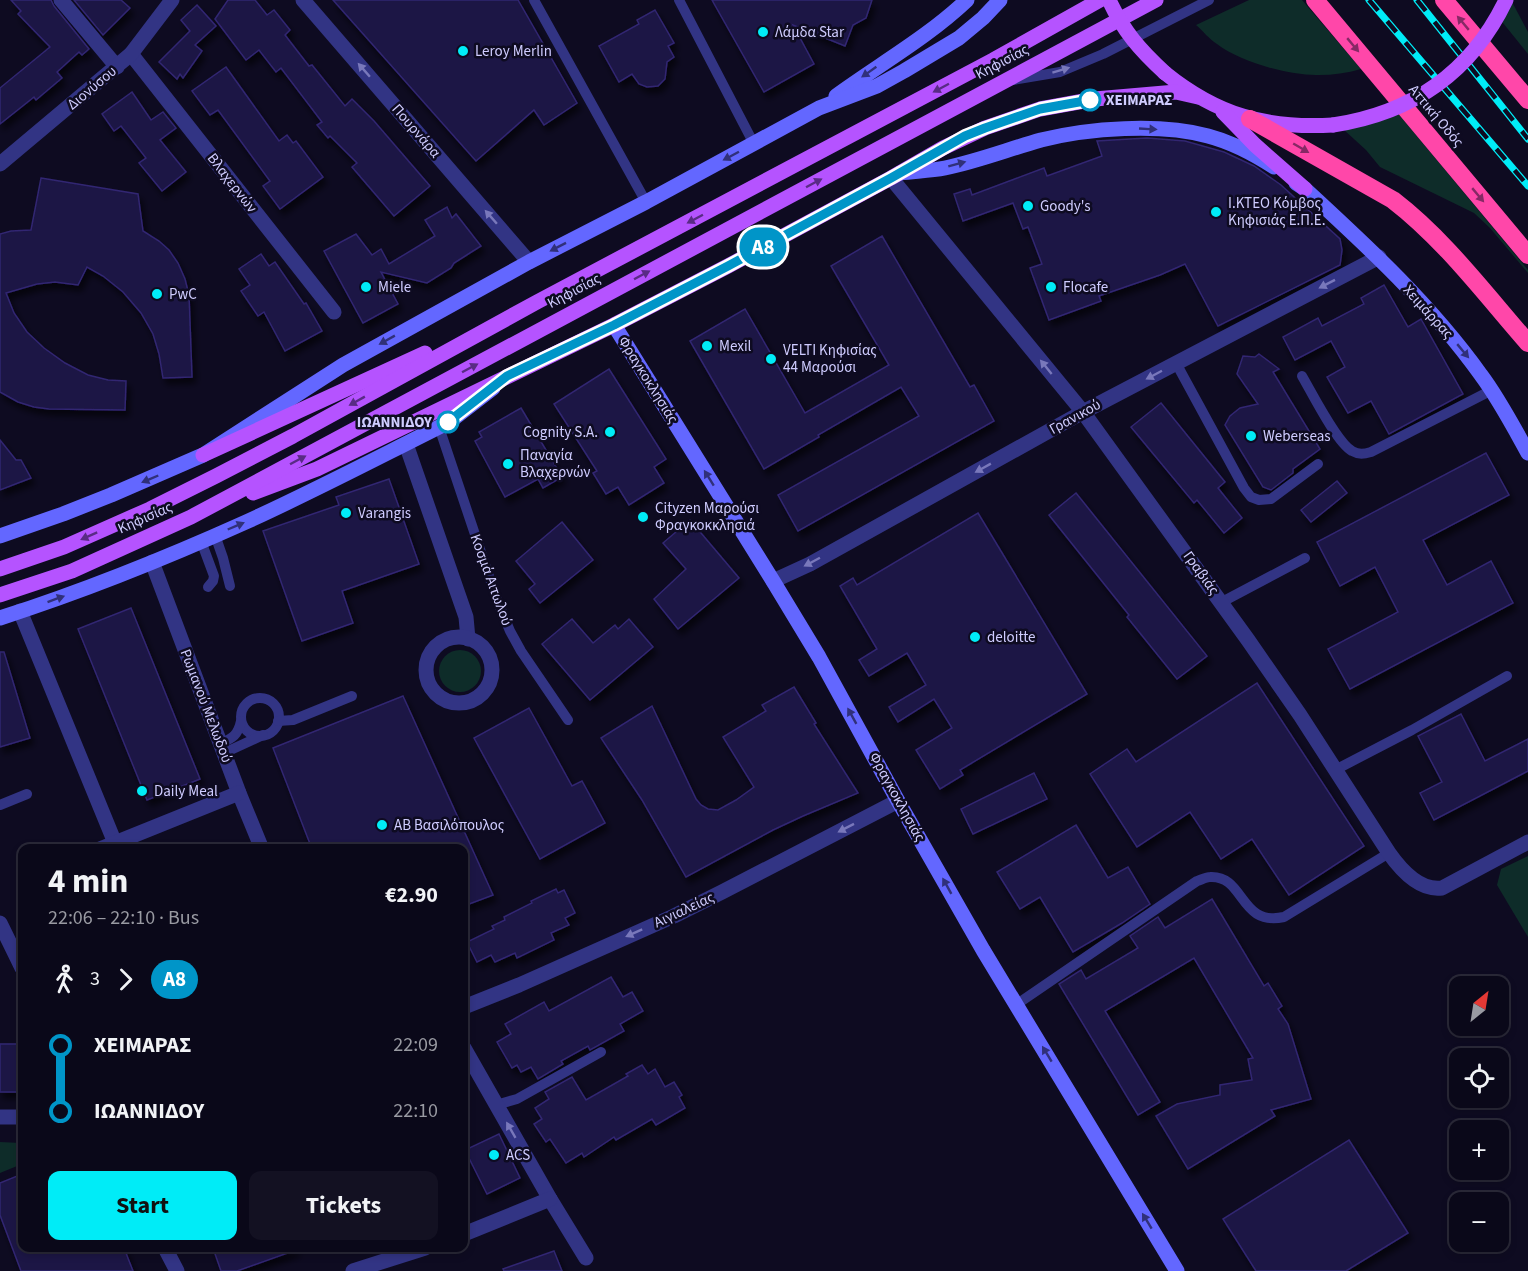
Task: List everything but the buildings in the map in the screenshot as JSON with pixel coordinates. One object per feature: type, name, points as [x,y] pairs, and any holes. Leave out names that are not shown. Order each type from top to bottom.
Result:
[{"type":"highway","name":"Αττική Οδός","points":[[1316,0],[1528,255]]},
{"type":"highway","points":[[1444,0],[1528,100]]},
{"type":"highway","points":[[1250,119],[1393,200],[1414,216],[1448,250],[1528,343]]},
{"type":"main road","points":[[203,455],[344,365],[530,262],[819,108],[916,41],[967,0]]},
{"type":"main road","points":[[819,108],[877,86],[931,56],[983,18],[1000,0]]},
{"type":"main road","name":"Κηφισίας","points":[[0,569],[64,547],[150,509],[216,476],[537,302],[993,60],[1100,0]]},
{"type":"main road","points":[[1110,0],[1124,29],[1150,60],[1198,97],[1219,108],[1250,119],[1286,126],[1309,127],[1356,122],[1389,111],[1420,96],[1458,68],[1488,33],[1506,0]]},
{"type":"main road","name":"Κηφισίας","points":[[0,595],[72,571],[191,517],[1156,0]]},
{"type":"main road","points":[[191,517],[317,469],[614,325],[896,176],[965,136],[1040,109],[1095,99],[1171,92],[1198,97]]},
{"type":"main road","points":[[1219,108],[1255,145],[1305,189]]},
{"type":"main road","name":"Χειμάρρας","points":[[896,176],[944,168],[1043,140],[1124,128],[1184,131],[1237,146],[1262,159],[1305,189],[1379,257],[1468,357],[1492,390],[1527,451]]},
{"type":"main road","points":[[0,536],[102,499],[203,455],[537,302]]},
{"type":"main road","name":"Φραγκοκλησιάς","points":[[614,325],[773,581],[836,687],[983,950],[1177,1271]]},
{"type":"main road","points":[[0,618],[152,562],[336,479],[439,428],[507,376]]},
{"type":"street","points":[[61,0],[117,67]]},
{"type":"street","name":"Διονύσου","points":[[0,164],[131,54],[172,0]]},
{"type":"street","name":"Πουρνάρα","points":[[303,0],[530,262]]},
{"type":"street","name":"Βλαχερνών","points":[[131,54],[334,312]]},
{"type":"street","name":"Γραβιάς","points":[[896,176],[1083,412],[1222,602],[1300,715],[1389,854],[1405,871],[1422,885],[1436,889],[1442,888],[1528,842]]},
{"type":"street","name":"Γρανικού","points":[[773,581],[810,564],[1083,412],[1379,257]]},
{"type":"street","points":[[406,444],[466,617],[468,639]]},
{"type":"street","name":"Ρωμανού Μελωδού","points":[[152,562],[260,844]]},
{"type":"street","points":[[20,611],[106,844]]},
{"type":"street","points":[[459,637],[468,639],[480,645],[488,654],[492,664],[492,676],[488,687],[472,701],[460,704],[449,702],[440,698],[427,681],[427,660],[440,643],[459,637]]},
{"type":"street","points":[[112,844],[239,793]]},
{"type":"street","name":"Αιγιαλείας","points":[[468,1005],[674,915],[741,883],[898,801]]},
{"type":"street","points":[[0,923],[18,961]]},
{"type":"street","points":[[468,1055],[586,1258]]},
{"type":"street","points":[[0,1117],[18,1117]]},
{"type":"street","points":[[468,1232],[550,1199]]},
{"type":"street","points":[[167,1252],[177,1271]]},
{"type":"street","points":[[353,1271],[412,1252]]},
{"type":"lane","points":[[534,0],[646,202]]},
{"type":"lane","points":[[679,0],[754,144]]},
{"type":"lane","points":[[1004,82],[1060,72],[1103,54],[1209,0]]},
{"type":"lane","points":[[1176,363],[1251,497],[1259,501],[1271,499],[1317,464]]},
{"type":"lane","points":[[1302,376],[1341,441],[1352,451],[1360,454],[1371,452],[1492,390]]},
{"type":"lane","name":"Κοσμά Αιτωλού","points":[[439,428],[510,632],[568,720]]},
{"type":"lane","points":[[208,538],[223,558],[230,586]]},
{"type":"lane","points":[[208,538],[214,576],[208,587]]},
{"type":"lane","points":[[1222,602],[1305,558]]},
{"type":"lane","points":[[1335,770],[1507,676]]},
{"type":"lane","points":[[278,721],[293,720],[352,696]]},
{"type":"lane","points":[[263,699],[275,707],[278,721],[276,727],[270,732],[222,748],[239,731],[241,714],[249,701],[263,699]]},
{"type":"lane","points":[[241,721],[250,733],[264,735]]},
{"type":"lane","points":[[0,805],[27,794]]},
{"type":"lane","points":[[1017,1004],[1197,881],[1209,877],[1220,878],[1230,883],[1251,910],[1262,918],[1273,920],[1284,917],[1389,854]]},
{"type":"lane","points":[[496,1105],[517,1099],[601,1052]]},
{"type":"green space","points":[[1249,0],[1302,0],[1361,69],[1340,74],[1307,75],[1266,67],[1227,51],[1211,40],[1196,25]]},
{"type":"green space","points":[[1511,0],[1528,32],[1528,54],[1499,18]]},
{"type":"green space","points":[[1397,112],[1528,270],[1528,273],[1490,228],[1474,213],[1380,167],[1366,150],[1343,129]]},
{"type":"green space","points":[[460,650],[468,651],[475,656],[480,663],[480,679],[475,686],[468,691],[460,692],[452,691],[445,686],[440,679],[439,671],[440,663],[445,656],[452,651]]},
{"type":"green space","points":[[1528,856],[1528,937],[1497,885],[1501,869]]},
{"type":"green space","points":[[0,1142],[18,1143],[18,1166],[0,1173]]},
{"type":"railway","points":[[1369,0],[1528,186]]},
{"type":"railway","points":[[1417,0],[1528,139]]},
{"type":"bus line","name":"A8","points":[[448,422],[507,376],[614,325],[728,266],[965,136],[1040,109],[1090,100]]},
{"type":"place","name":"Λάμδα Star","points":[[763,32]]},
{"type":"place","name":"Leroy Merlin","points":[[463,51]]},
{"type":"place","name":"ΧΕΙΜΑΡΑΣ","points":[[1090,100]]},
{"type":"place","name":"Goody's","points":[[1028,206]]},
{"type":"place","name":"Ι.ΚΤΕΟ Κόμβος Κηφισιάς Ε.Π.Ε.","points":[[1216,212]]},
{"type":"place","name":"Miele","points":[[366,287]]},
{"type":"place","name":"Flocafe","points":[[1051,287]]},
{"type":"place","name":"PwC","points":[[157,294]]},
{"type":"place","name":"Mexil","points":[[707,346]]},
{"type":"place","name":"VELTI Κηφισίας 44 Μαρούσι","points":[[771,359]]},
{"type":"place","name":"ΙΩΑΝΝΙΔΟΥ","points":[[448,422]]},
{"type":"place","name":"Cognity S.A.","points":[[610,432]]},
{"type":"place","name":"Weberseas","points":[[1251,436]]},
{"type":"place","name":"Παναγία Βλαχερνών","points":[[508,464]]},
{"type":"place","name":"Varangis","points":[[346,513]]},
{"type":"place","name":"Cityzen Μαρούσι Φραγκοκκλησιά","points":[[643,517]]},
{"type":"place","name":"deloitte","points":[[975,637]]},
{"type":"place","name":"Daily Meal","points":[[142,791]]},
{"type":"place","name":"ΑΒ Βασιλόπουλος","points":[[382,825]]},
{"type":"place","name":"ACS","points":[[494,1155]]}]
